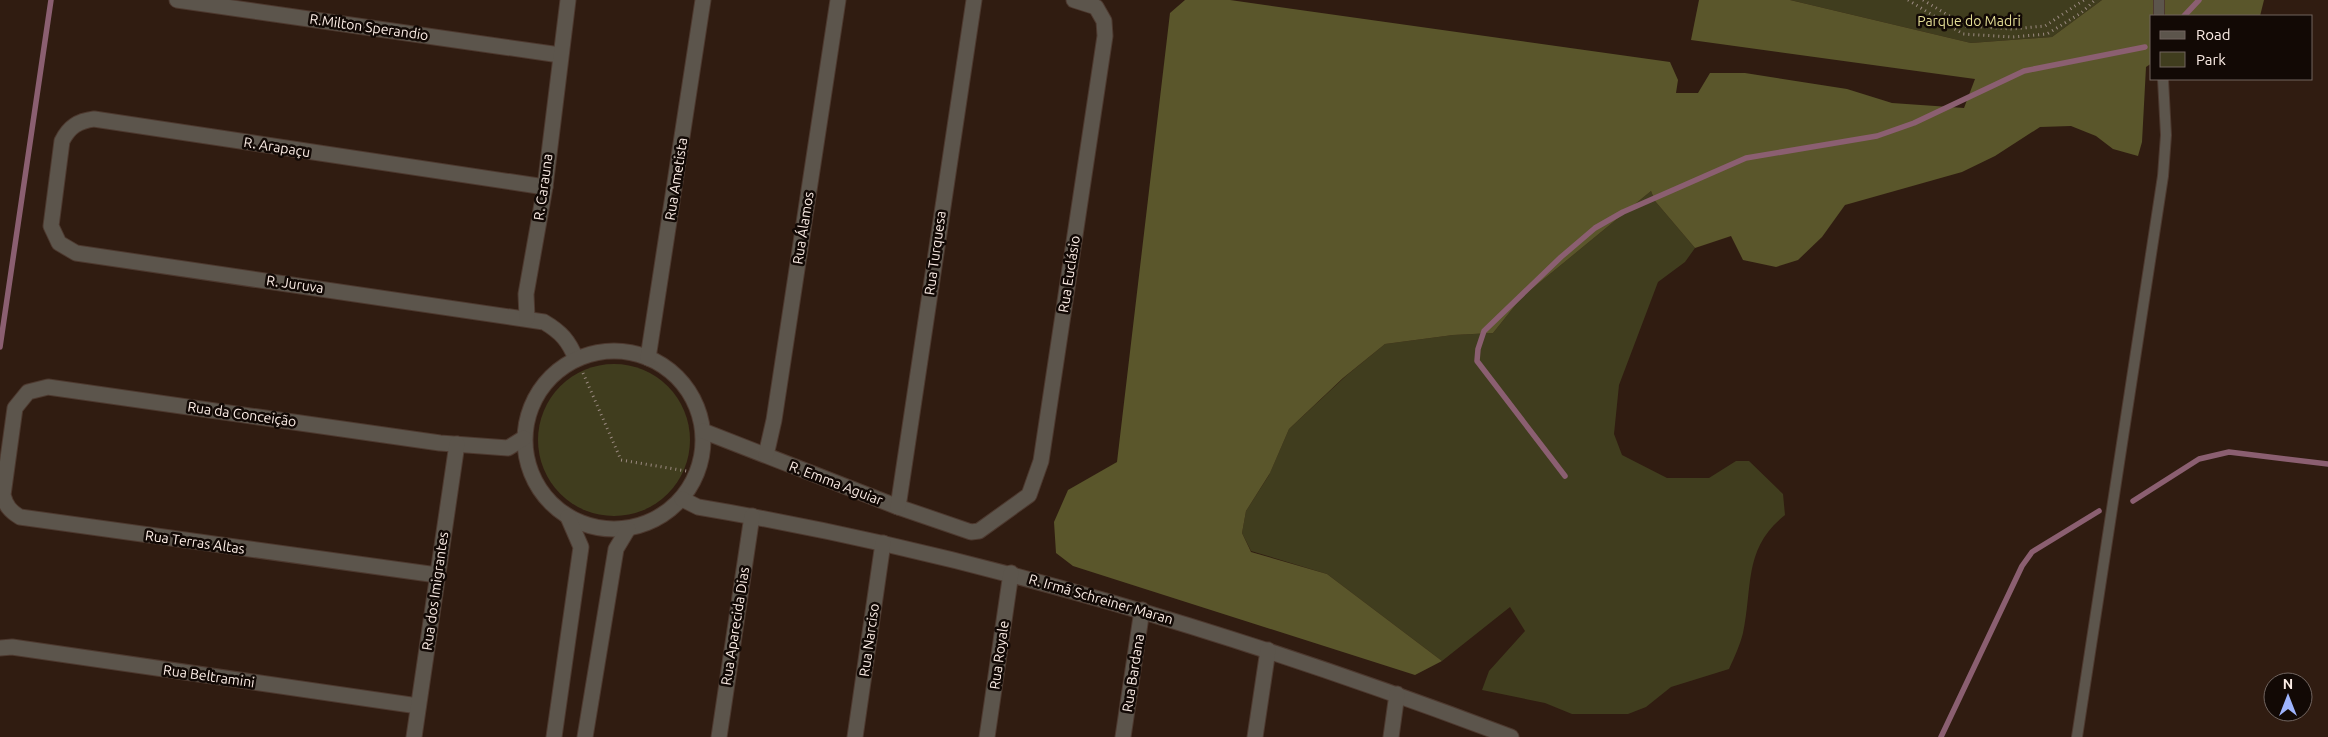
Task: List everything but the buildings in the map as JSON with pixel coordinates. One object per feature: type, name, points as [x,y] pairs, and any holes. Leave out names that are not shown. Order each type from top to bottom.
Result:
[{"type":"street","name":"R.Milton Sperandio","points":[[177,0],[560,55]]},
{"type":"street","name":"R. Carauna","points":[[527,318],[526,294],[545,187],[568,0]]},
{"type":"street","name":"Rua Ametista","points":[[648,358],[703,0]]},
{"type":"street","name":"Rua Álamos","points":[[766,456],[774,420],[838,0]]},
{"type":"street","name":"Rua Turquesa","points":[[898,507],[974,0]]},
{"type":"street","name":"Rua Euclásio","points":[[971,532],[979,531],[1029,495],[1040,461],[1104,36],[1104,20],[1096,7],[1074,0]]},
{"type":"street","name":"R. Arapaçu","points":[[57,184],[62,141],[66,132],[79,122],[94,119],[545,187]]},
{"type":"street","name":"R. Juruva","points":[[57,184],[51,226],[59,244],[76,253],[527,318],[544,322],[558,330],[570,343],[576,359]]},
{"type":"street","points":[[620,351],[648,358],[674,374],[685,385],[699,412],[703,431],[702,458],[698,473],[682,499],[657,518],[628,528],[597,528],[568,517],[544,497],[535,484],[529,469],[524,438],[526,422],[539,391],[562,367],[576,359],[598,352],[620,351]]},
{"type":"street","name":"Rua da Conceição","points":[[8,456],[15,408],[28,392],[48,387],[457,444],[508,448],[524,438]]},
{"type":"street","name":"R. Emma Aguiar","points":[[703,431],[898,507],[971,532]]},
{"type":"street","name":"Rua dos Imigrantes","points":[[414,737],[457,444]]},
{"type":"street","name":"Rua Terras Altas","points":[[8,456],[2,495],[12,512],[20,517],[437,575]]},
{"type":"street","name":"R. Irmã Schreiner Maran","points":[[682,499],[698,507],[883,543],[1011,573],[1142,610],[1398,694],[1511,737]]},
{"type":"street","name":"Rua Aparecida Dias","points":[[719,737],[752,516]]},
{"type":"street","points":[[554,737],[581,547],[568,517]]},
{"type":"street","points":[[585,737],[616,549],[628,528]]},
{"type":"street","name":"Rua Narciso","points":[[855,737],[883,543]]},
{"type":"street","name":"Rua Royale","points":[[987,737],[1011,573]]},
{"type":"street","name":"Rua Bardana","points":[[1123,737],[1142,610]]},
{"type":"street","name":"Rua Beltramini","points":[[0,648],[12,648],[418,706]]},
{"type":"street","points":[[1255,737],[1268,650]]},
{"type":"street","points":[[1391,737],[1398,694]]},
{"type":"lane","points":[[2159,0],[2159,15]]},
{"type":"lane","points":[[2077,737],[2163,176],[2166,135],[2163,80]]},
{"type":"path","points":[[1908,0],[1963,34],[2012,37],[2047,34],[2081,13],[2095,0]]},
{"type":"path","points":[[1923,0],[1966,26],[2012,29],[2045,26],[2084,0]]},
{"type":"path","points":[[576,359],[621,460],[698,473]]},
{"type":"green space","name":"Parque do Madri","points":[[1790,0],[2102,0],[2052,37],[1971,43]]},
{"type":"green space","points":[[1651,191],[1655,201],[1695,248],[1685,262],[1658,282],[1619,385],[1614,434],[1622,455],[1667,478],[1709,478],[1736,461],[1749,461],[1783,494],[1785,515],[1762,541],[1756,554],[1752,569],[1743,633],[1729,669],[1671,687],[1646,707],[1628,714],[1572,714],[1545,703],[1482,690],[1489,671],[1525,631],[1510,607],[1442,661],[1327,574],[1251,551],[1242,533],[1246,511],[1269,475],[1289,429],[1347,375],[1385,344],[1453,335],[1493,333],[1522,297]]},
{"type":"green space","points":[[614,364],[629,365],[643,370],[668,386],[684,411],[689,425],[689,455],[684,469],[668,494],[643,510],[629,515],[614,516],[599,515],[585,510],[560,494],[544,469],[539,455],[538,440],[539,425],[544,411],[560,386],[585,370],[599,365]]},
{"type":"shaded area","points":[[1185,0],[1230,0],[1670,62],[1678,80],[1676,93],[1698,93],[1710,73],[1745,73],[1847,89],[1892,103],[1964,108],[1975,79],[1691,40],[1699,0],[1790,0],[1971,43],[2052,37],[2102,0],[2264,0],[2260,15],[2150,15],[2150,64],[2146,67],[2142,142],[2138,156],[2113,149],[2096,136],[2071,126],[2040,127],[1995,156],[1962,172],[1845,205],[1822,237],[1798,260],[1776,267],[1743,260],[1731,236],[1695,248],[1655,201],[1651,191],[1522,297],[1493,333],[1453,335],[1385,344],[1343,378],[1289,429],[1270,473],[1246,511],[1242,533],[1251,552],[1327,574],[1442,661],[1415,675],[1073,566],[1056,553],[1054,522],[1068,490],[1117,462],[1170,13]]},
{"type":"waterway","points":[[0,347],[51,0]]},
{"type":"waterway","points":[[2185,15],[2199,0]]},
{"type":"waterway","points":[[1565,476],[1477,361],[1478,349],[1484,331],[1561,257],[1595,228],[1623,212],[1746,158],[1877,136],[1914,123],[2024,71],[2145,47]]},
{"type":"waterway","points":[[2133,501],[2199,459],[2229,452],[2328,464]]},
{"type":"waterway","points":[[1941,737],[2022,566],[2032,552],[2099,511]]}]
